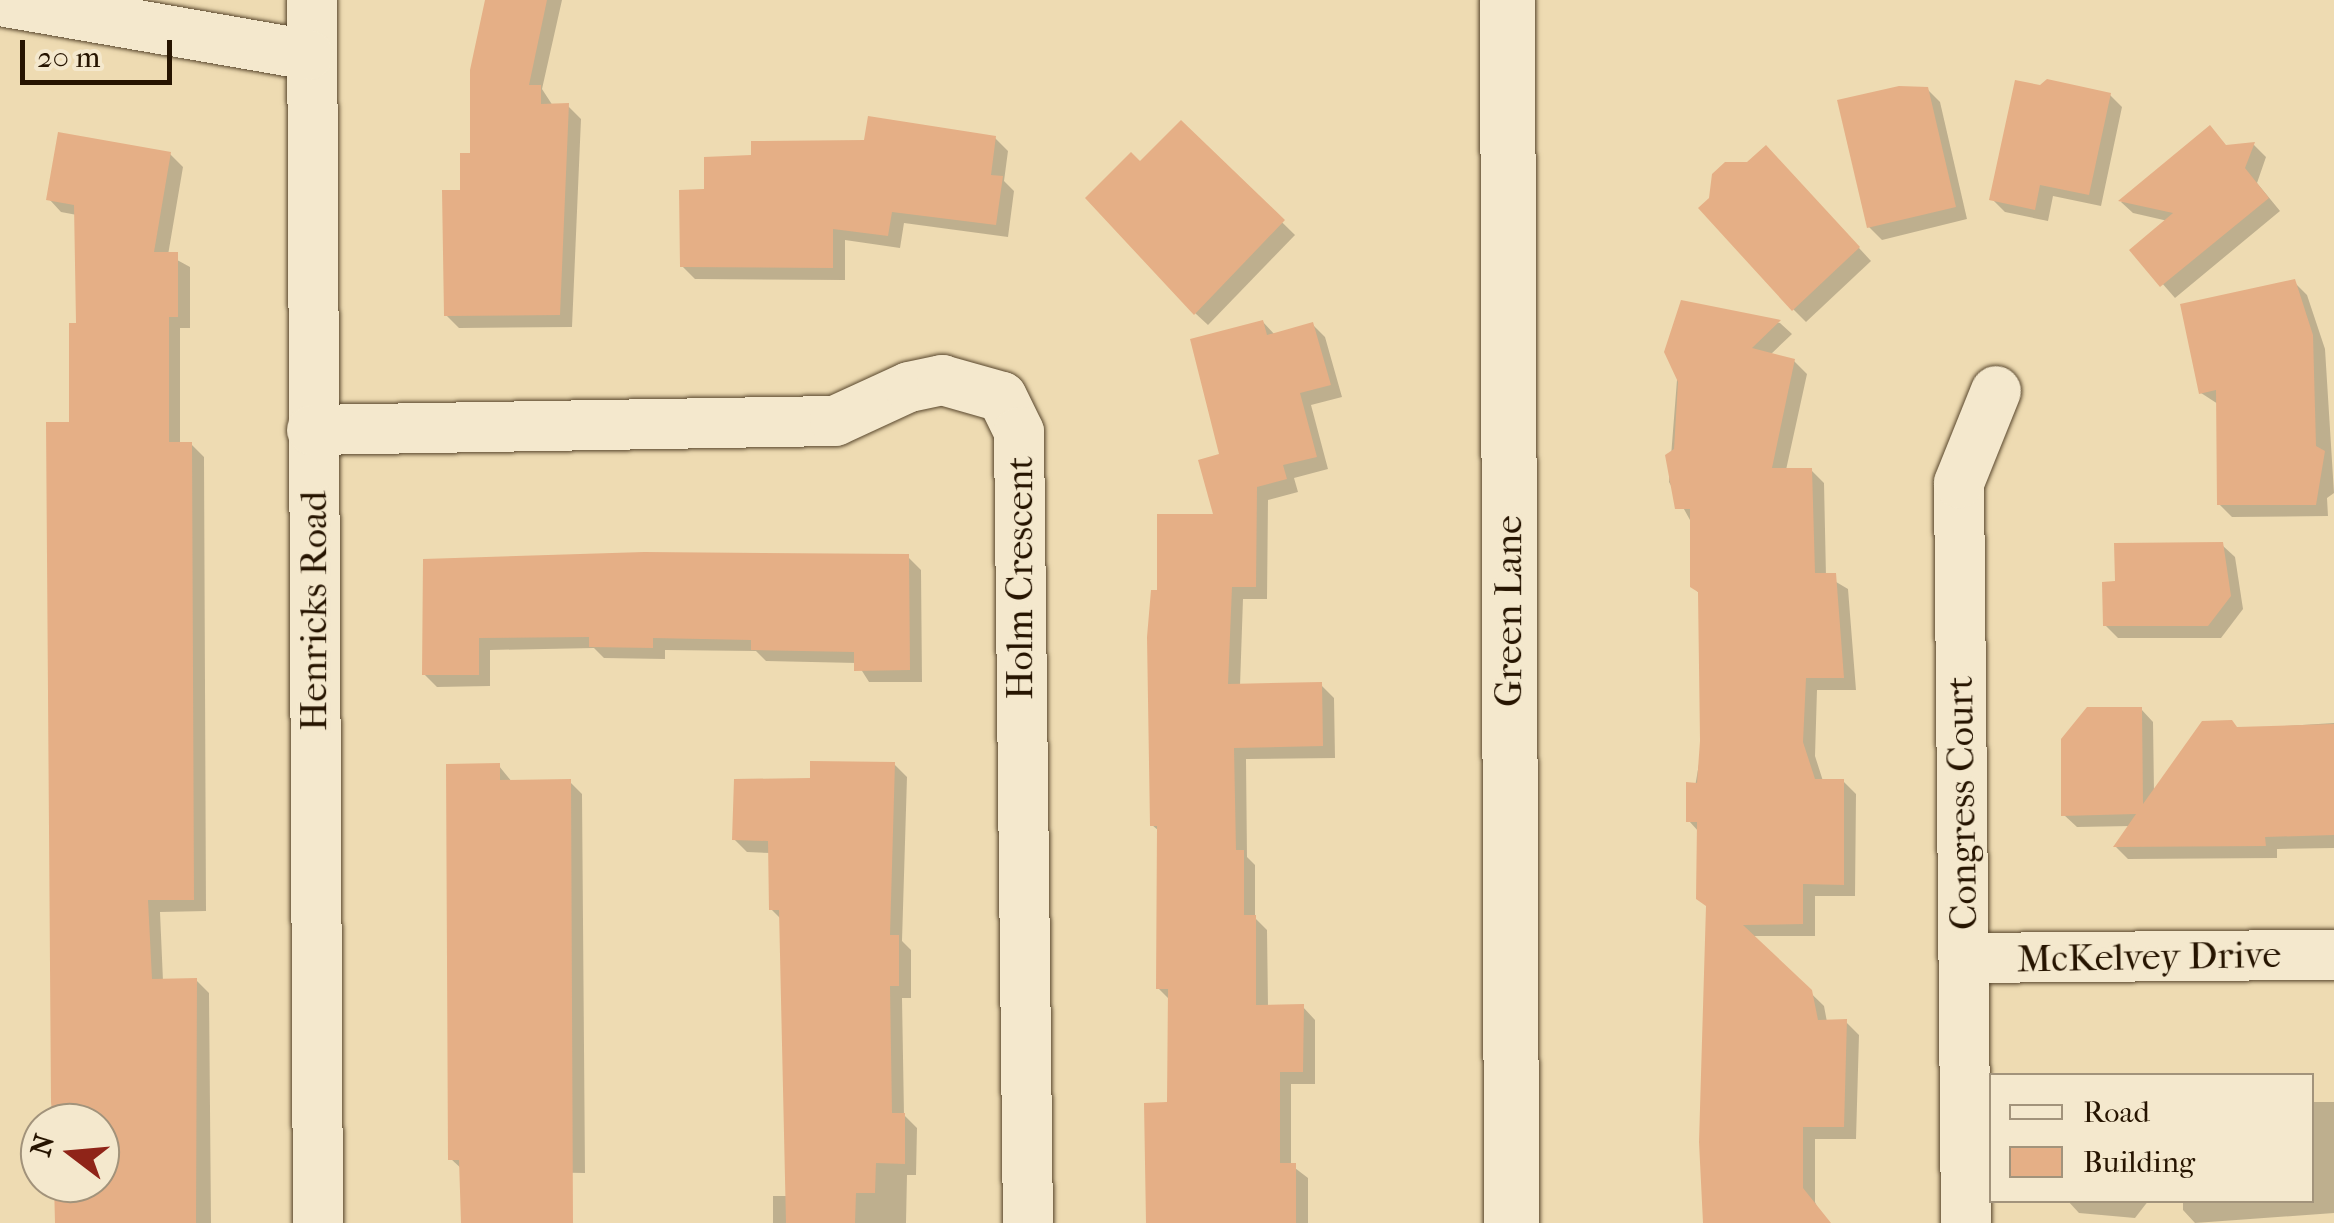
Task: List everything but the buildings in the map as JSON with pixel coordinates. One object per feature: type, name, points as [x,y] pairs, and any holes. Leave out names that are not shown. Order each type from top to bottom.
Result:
[{"type":"street","name":"Henricks Road","points":[[312,0],[308,55],[318,1223]]},
{"type":"street","name":"Green Lane","points":[[1507,0],[1511,1223]]},
{"type":"street","points":[[0,1],[308,55]]},
{"type":"street","name":"Holm Crescent","points":[[312,430],[835,421],[909,387],[942,380],[1002,397],[1020,447],[1028,1223]]},
{"type":"street","name":"Congress Court","points":[[1966,1223],[1959,484],[1996,391]]},
{"type":"street","name":"McKelvey Drive","points":[[1964,958],[2334,955]]}]
